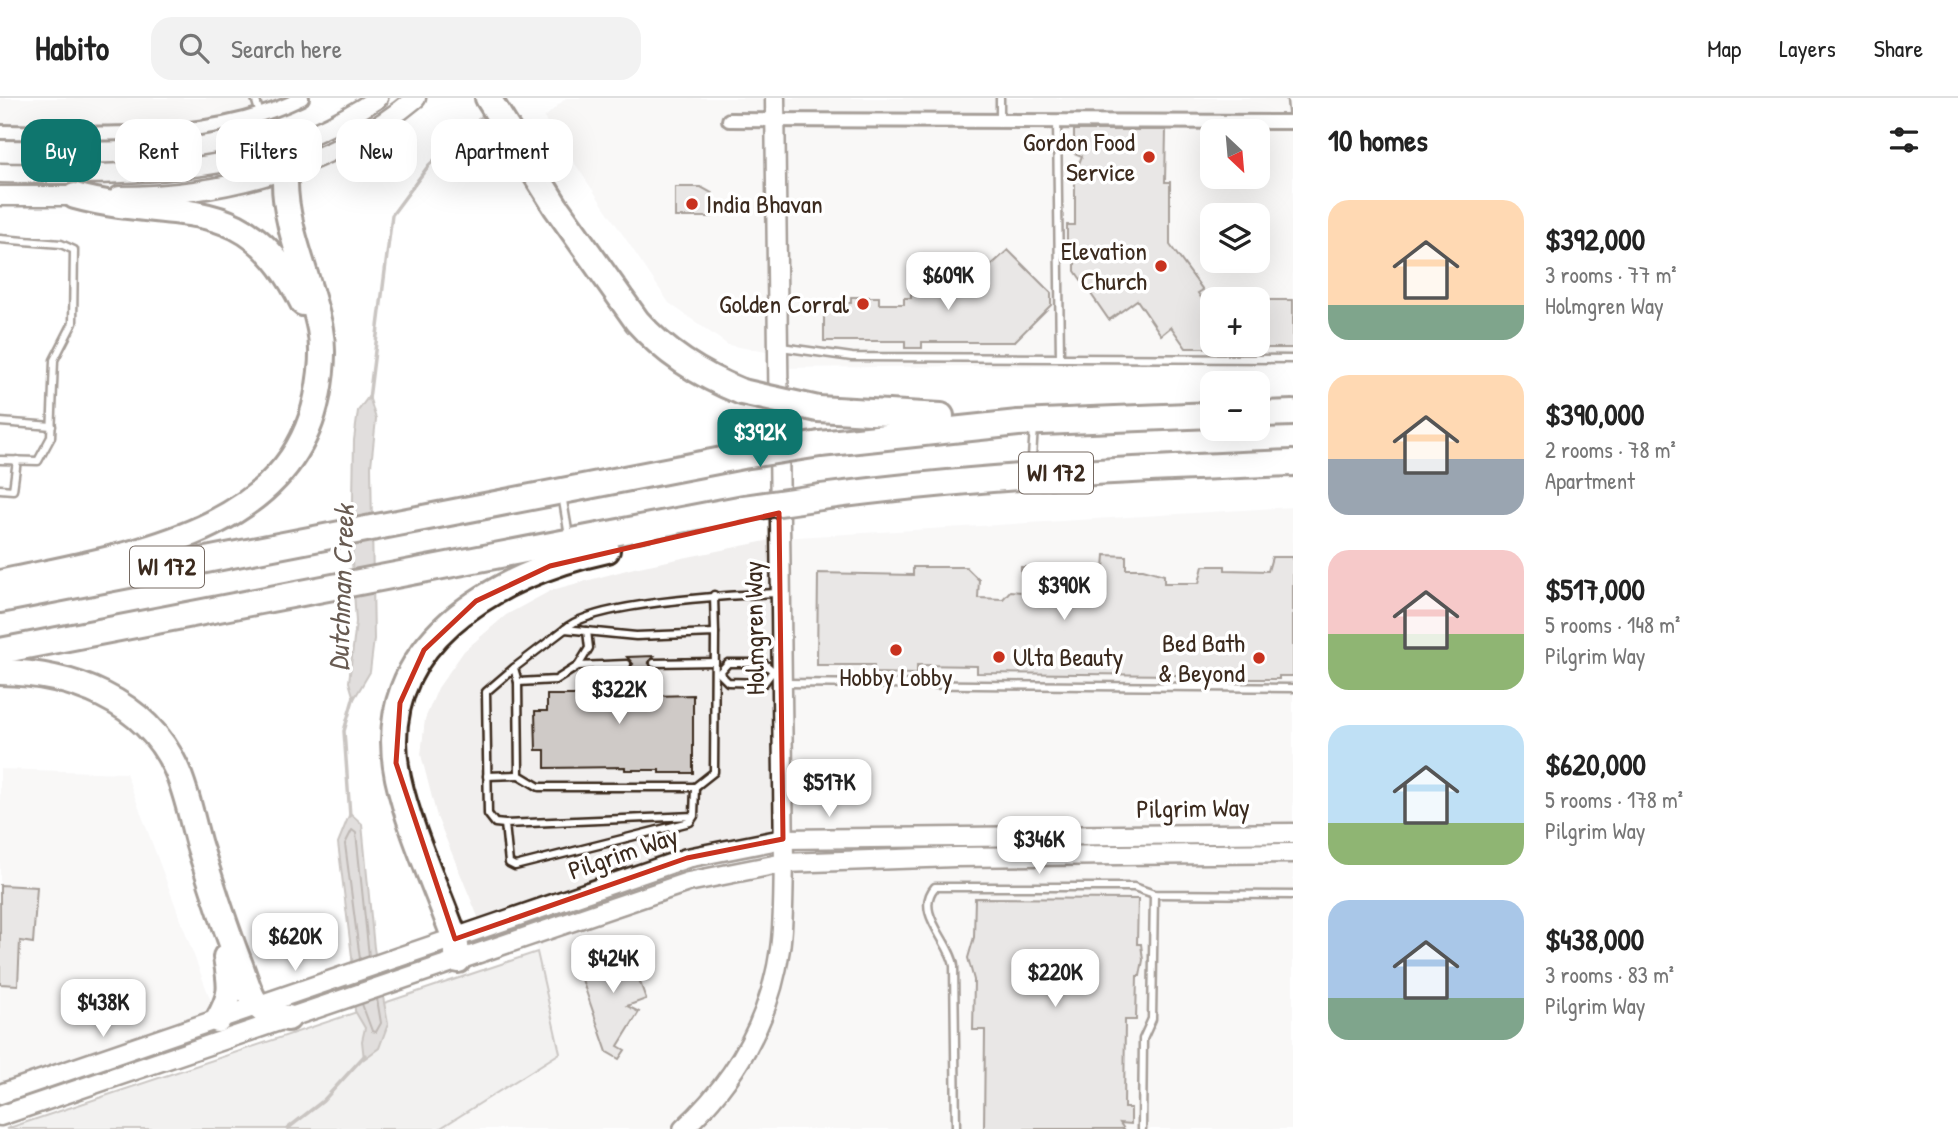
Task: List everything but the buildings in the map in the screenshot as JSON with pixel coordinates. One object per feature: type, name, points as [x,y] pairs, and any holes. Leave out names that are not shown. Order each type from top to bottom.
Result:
[{"type":"highway","points":[[488,98],[509,135],[611,288],[652,338],[695,369],[742,392],[818,409],[1027,422]]},
{"type":"highway","points":[[0,583],[141,551],[185,536],[240,509],[287,465],[303,439],[315,406],[321,333],[288,206],[287,182]]},
{"type":"highway","points":[[75,196],[108,205],[193,211],[240,228],[259,242],[290,276],[305,306],[320,353]]},
{"type":"highway","points":[[1270,414],[1293,413]]},
{"type":"highway","name":"WI 172","points":[[0,600],[395,524],[561,489],[820,444],[1027,422],[1200,415]]},
{"type":"highway","name":"WI 172","points":[[0,651],[329,586],[570,541],[744,514],[816,498],[939,481],[1031,474],[1293,463]]},
{"type":"highway","points":[[456,949],[402,791],[396,763],[395,732],[400,703],[410,674],[424,650],[449,623],[476,601],[550,566],[744,514]]},
{"type":"highway","points":[[0,672],[56,678],[108,696],[144,723],[164,747],[177,769],[220,915],[257,1007],[271,1016],[288,1018]]},
{"type":"highway","points":[[218,1020],[229,1001],[231,984],[220,915]]},
{"type":"street","points":[[0,132],[180,132],[215,128],[261,116],[302,98]]},
{"type":"street","points":[[322,129],[378,98]]},
{"type":"street","points":[[322,153],[357,137],[416,98]]},
{"type":"street","name":"Holmgren Way","points":[[683,1129],[727,1083],[753,1040],[770,993],[780,949],[784,863],[778,675],[780,592],[775,98]]},
{"type":"street","points":[[729,120],[1293,120]]},
{"type":"street","points":[[0,173],[132,175],[180,171],[216,164]]},
{"type":"street","points":[[0,195],[181,193],[240,182]]},
{"type":"street","name":"Pilgrim Way","points":[[0,1116],[393,982],[456,949],[687,858],[783,839],[1293,833]]},
{"type":"street","name":"Pilgrim Way","points":[[0,1094],[391,961],[456,949],[688,882],[784,863],[955,857],[1293,853]]},
{"type":"lane","points":[[255,98],[261,116]]},
{"type":"lane","points":[[1000,98],[1000,120]]},
{"type":"lane","points":[[1292,98],[1293,120]]},
{"type":"lane","points":[[1057,120],[1059,358]]},
{"type":"lane","points":[[0,239],[61,243],[74,250],[73,323],[54,360],[51,437],[38,461],[0,460]]},
{"type":"lane","points":[[778,347],[852,357],[1293,359]]},
{"type":"lane","points":[[0,422],[52,426]]},
{"type":"lane","points":[[1027,422],[1031,474]]},
{"type":"lane","points":[[0,489],[13,490],[16,460]]},
{"type":"lane","points":[[561,489],[570,541]]},
{"type":"lane","points":[[694,816],[505,824],[495,822],[488,814],[486,692],[565,629],[591,615],[714,595],[780,592]]},
{"type":"lane","points":[[487,776],[519,775],[539,787],[695,787],[714,772],[714,595]]},
{"type":"lane","points":[[565,629],[636,636],[715,634]]},
{"type":"lane","points":[[518,682],[556,680],[578,666],[589,648],[587,631]]},
{"type":"lane","points":[[654,663],[715,662]]},
{"type":"lane","points":[[778,675],[764,663],[728,663],[719,673],[728,682],[764,682],[778,675],[1293,688]]},
{"type":"lane","points":[[578,666],[627,664]]},
{"type":"lane","points":[[514,668],[518,682],[519,775]]},
{"type":"lane","points":[[505,824],[509,863],[515,866],[690,822],[694,816],[695,787]]},
{"type":"lane","points":[[956,1129],[954,967],[950,950],[931,922],[932,890],[940,885],[1133,887],[1154,894],[1293,895]]},
{"type":"lane","points":[[1142,1129],[1143,1039],[1152,1019],[1154,894]]},
{"type":"highlighted area","points":[[779,513],[783,839],[687,858],[455,939],[396,763],[400,703],[424,650],[476,601],[550,566]]},
{"type":"shaded area","points":[[0,98],[302,98],[241,119],[216,119],[215,128],[202,128],[202,119],[115,119],[115,130],[101,130],[101,119],[21,119],[21,132],[0,132]]},
{"type":"shaded area","points":[[566,98],[1293,98],[1293,363],[778,368],[778,354],[728,345],[669,303],[573,161],[573,119],[545,119]]},
{"type":"shaded area","points":[[1293,507],[1293,833],[783,839],[687,858],[483,929],[437,817],[421,755],[425,719],[438,688],[464,651],[506,615],[552,590],[634,568],[780,538]]},
{"type":"shaded area","points":[[0,769],[126,773],[218,1020],[0,1094]]},
{"type":"shaded area","points":[[1293,853],[1293,1129],[439,1129],[560,1053],[533,933],[784,863]]},
{"type":"shaded area","points":[[537,952],[560,1053],[439,1129],[6,1129]]},
{"type":"water","points":[[369,396],[376,419],[371,466],[374,639],[370,672],[354,699],[349,682],[356,622],[352,561],[354,440],[358,411]]},
{"type":"water","points":[[350,813],[362,824],[374,948],[388,1024],[379,1048],[364,1059],[362,1041],[365,1028],[355,1011],[352,957],[338,843]]},
{"type":"waterway","name":"Dutchman Creek","points":[[369,399],[392,215],[429,165],[486,113]]},
{"type":"waterway","name":"Dutchman Creek","points":[[350,816],[344,731],[354,696]]},
{"type":"waterway","name":"Dutchman Creek","points":[[287,1129],[323,1101],[365,1055]]},
{"type":"place","name":"Gordon Food Service","points":[[1149,157]]},
{"type":"place","name":"India Bhavan","points":[[692,204]]},
{"type":"place","name":"Elevation Church","points":[[1161,266]]},
{"type":"place","name":"Golden Corral","points":[[863,304]]},
{"type":"place","name":"Hobby Lobby","points":[[896,650]]},
{"type":"place","name":"Ulta Beauty","points":[[999,657]]},
{"type":"place","name":"Bed Bath & Beyond","points":[[1259,658]]}]
